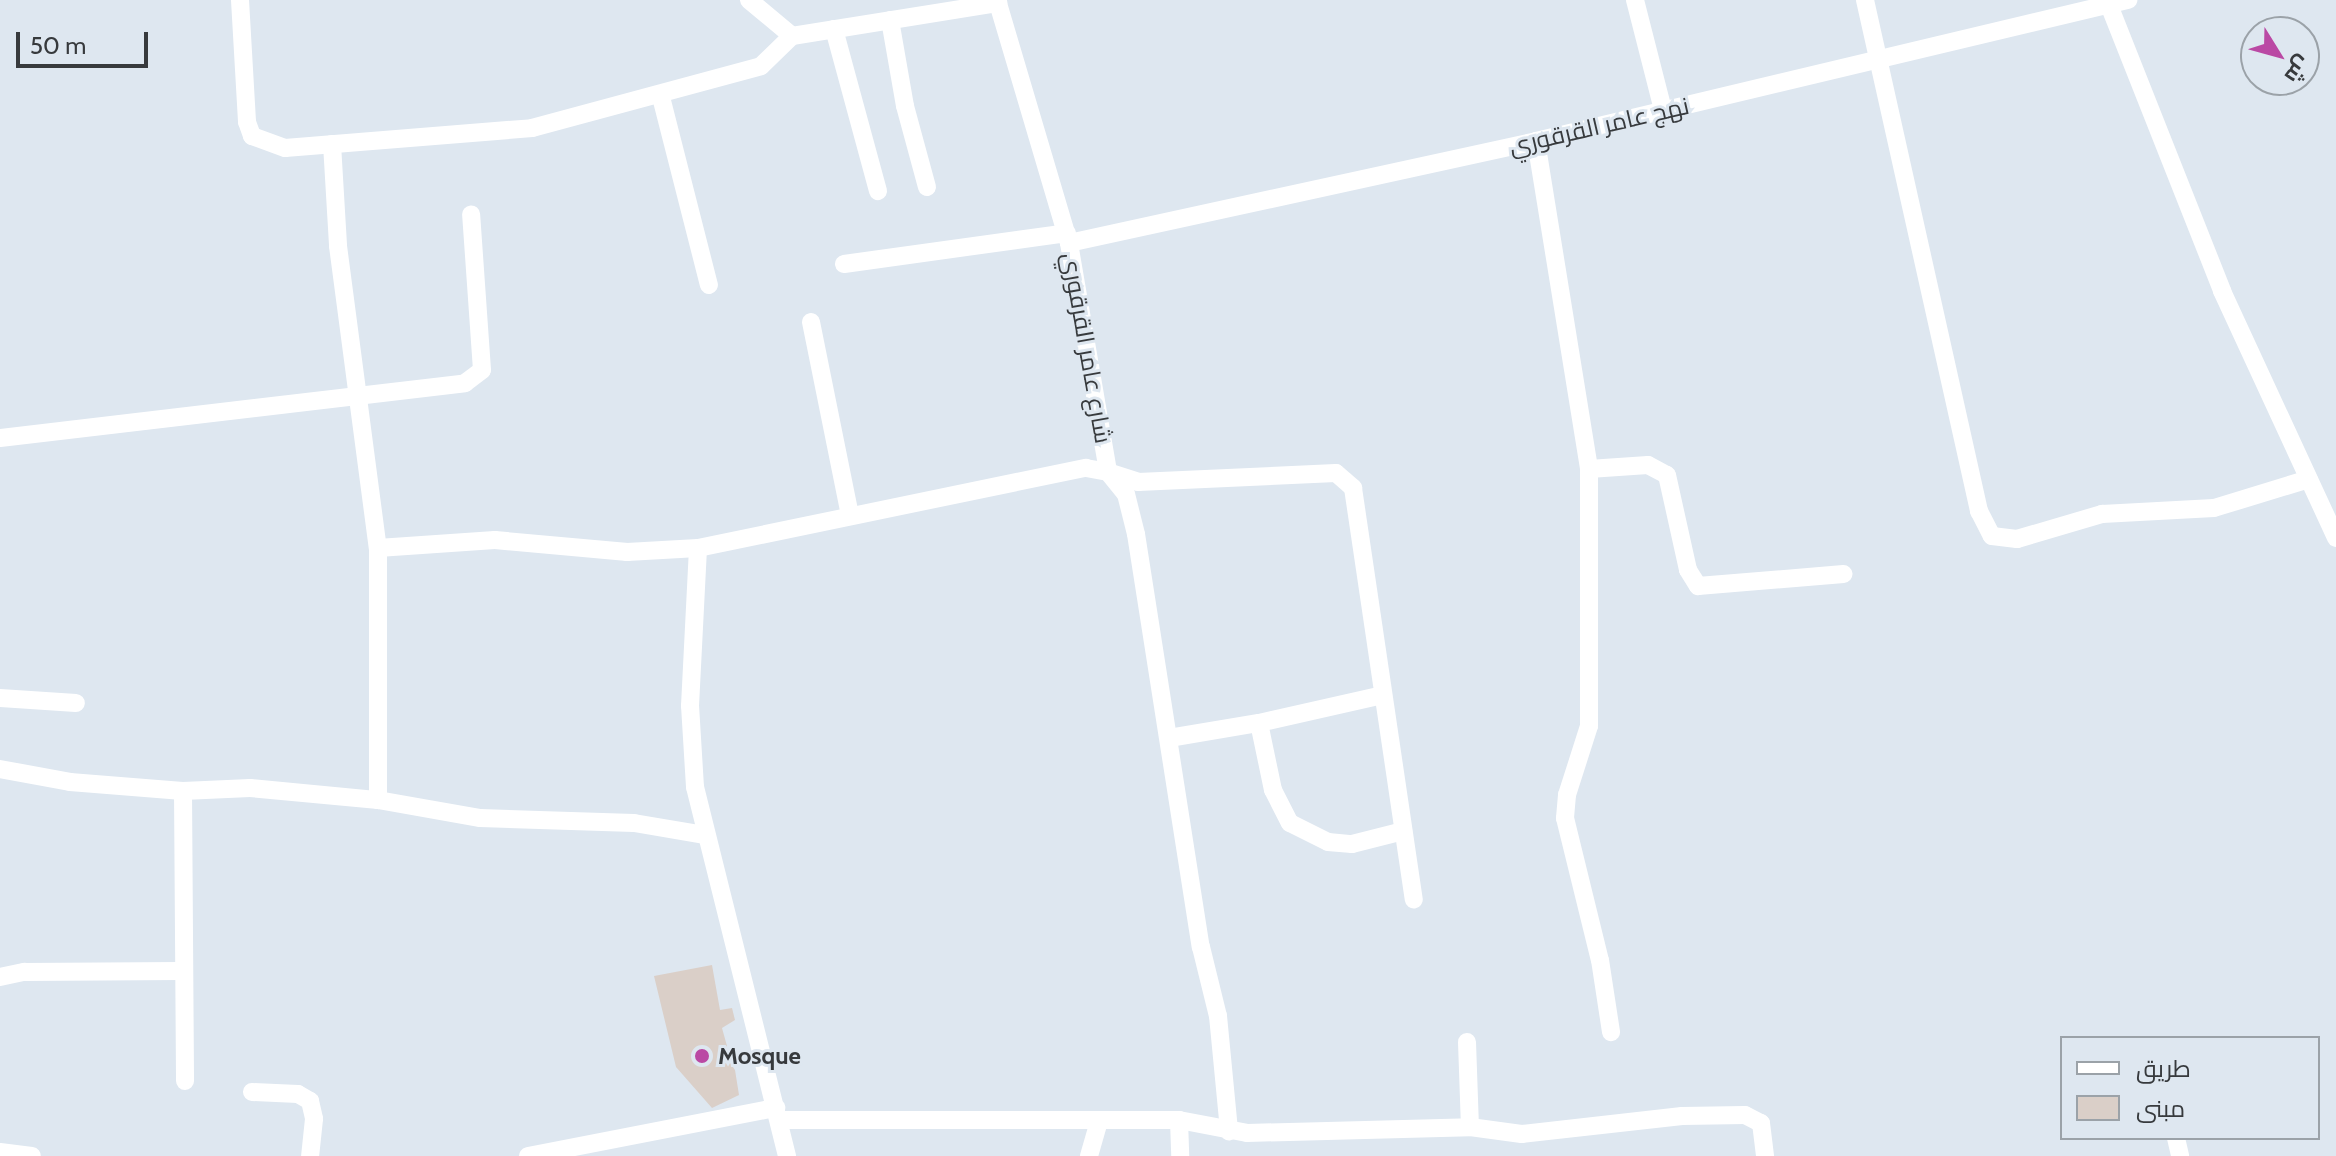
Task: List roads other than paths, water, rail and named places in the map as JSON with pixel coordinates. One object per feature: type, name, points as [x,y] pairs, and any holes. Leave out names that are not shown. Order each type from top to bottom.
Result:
[{"type":"street","points":[[240,0],[252,136],[285,148],[532,128],[661,97],[761,66],[792,36],[997,1]]},
{"type":"street","points":[[749,0],[792,36]]},
{"type":"street","points":[[1635,0],[1663,110]]},
{"type":"street","points":[[1865,0],[1876,61],[1979,511],[1992,536],[2017,539],[2102,514],[2214,508],[2309,479]]},
{"type":"street","name":"نهج عامر القرقوري","points":[[844,264],[1068,238],[1536,141],[2128,0]]},
{"type":"street","name":"شارع عامر القرقوري","points":[[997,1],[1068,238],[1108,472],[1138,482],[1336,473],[1353,488],[1414,899]]},
{"type":"street","points":[[2109,5],[2222,291],[2336,538]]},
{"type":"street","points":[[890,20],[906,87],[905,106],[927,187]]},
{"type":"street","points":[[834,29],[878,191]]},
{"type":"street","points":[[661,97],[709,285]]},
{"type":"street","points":[[1536,141],[1589,469],[1589,726],[1567,795],[1565,818],[1600,960],[1611,1032]]},
{"type":"street","points":[[332,144],[338,246],[378,548],[378,800]]},
{"type":"street","points":[[0,438],[465,383],[482,370],[471,214]]},
{"type":"street","points":[[811,322],[850,515]]},
{"type":"street","points":[[1589,469],[1648,465],[1667,475],[1688,570],[1698,586],[1844,574]]},
{"type":"street","points":[[378,548],[495,540],[627,552],[698,548],[1086,468],[1108,472],[1126,494],[1136,534],[1201,947],[1218,1016],[1229,1131]]},
{"type":"street","points":[[698,548],[690,706],[704,835],[787,1156]]},
{"type":"street","points":[[1169,738],[1259,723],[1383,695]]},
{"type":"street","points":[[0,698],[76,703]]},
{"type":"street","points":[[1259,723],[1273,790],[1290,823],[1328,842],[1352,844],[1403,831]]},
{"type":"street","points":[[0,769],[70,782],[183,791],[250,788],[378,800],[480,818],[634,823],[704,835]]},
{"type":"street","points":[[183,791],[180,971],[185,1081]]},
{"type":"street","points":[[0,977],[24,972],[180,971]]},
{"type":"street","points":[[1467,1042],[1470,1127]]},
{"type":"street","points":[[252,1092],[298,1094],[310,1101],[314,1119],[310,1156]]},
{"type":"street","points":[[528,1156],[778,1114],[1099,1122],[1179,1120],[1229,1131],[1470,1127],[1522,1134],[1682,1116],[1745,1115],[1761,1123],[1765,1156]]},
{"type":"street","points":[[1179,1120],[1180,1156]]},
{"type":"street","points":[[1089,1156],[1099,1122]]},
{"type":"street","points":[[0,1152],[32,1156]]},
{"type":"place","name":"Mosque","points":[[702,1056]]}]
